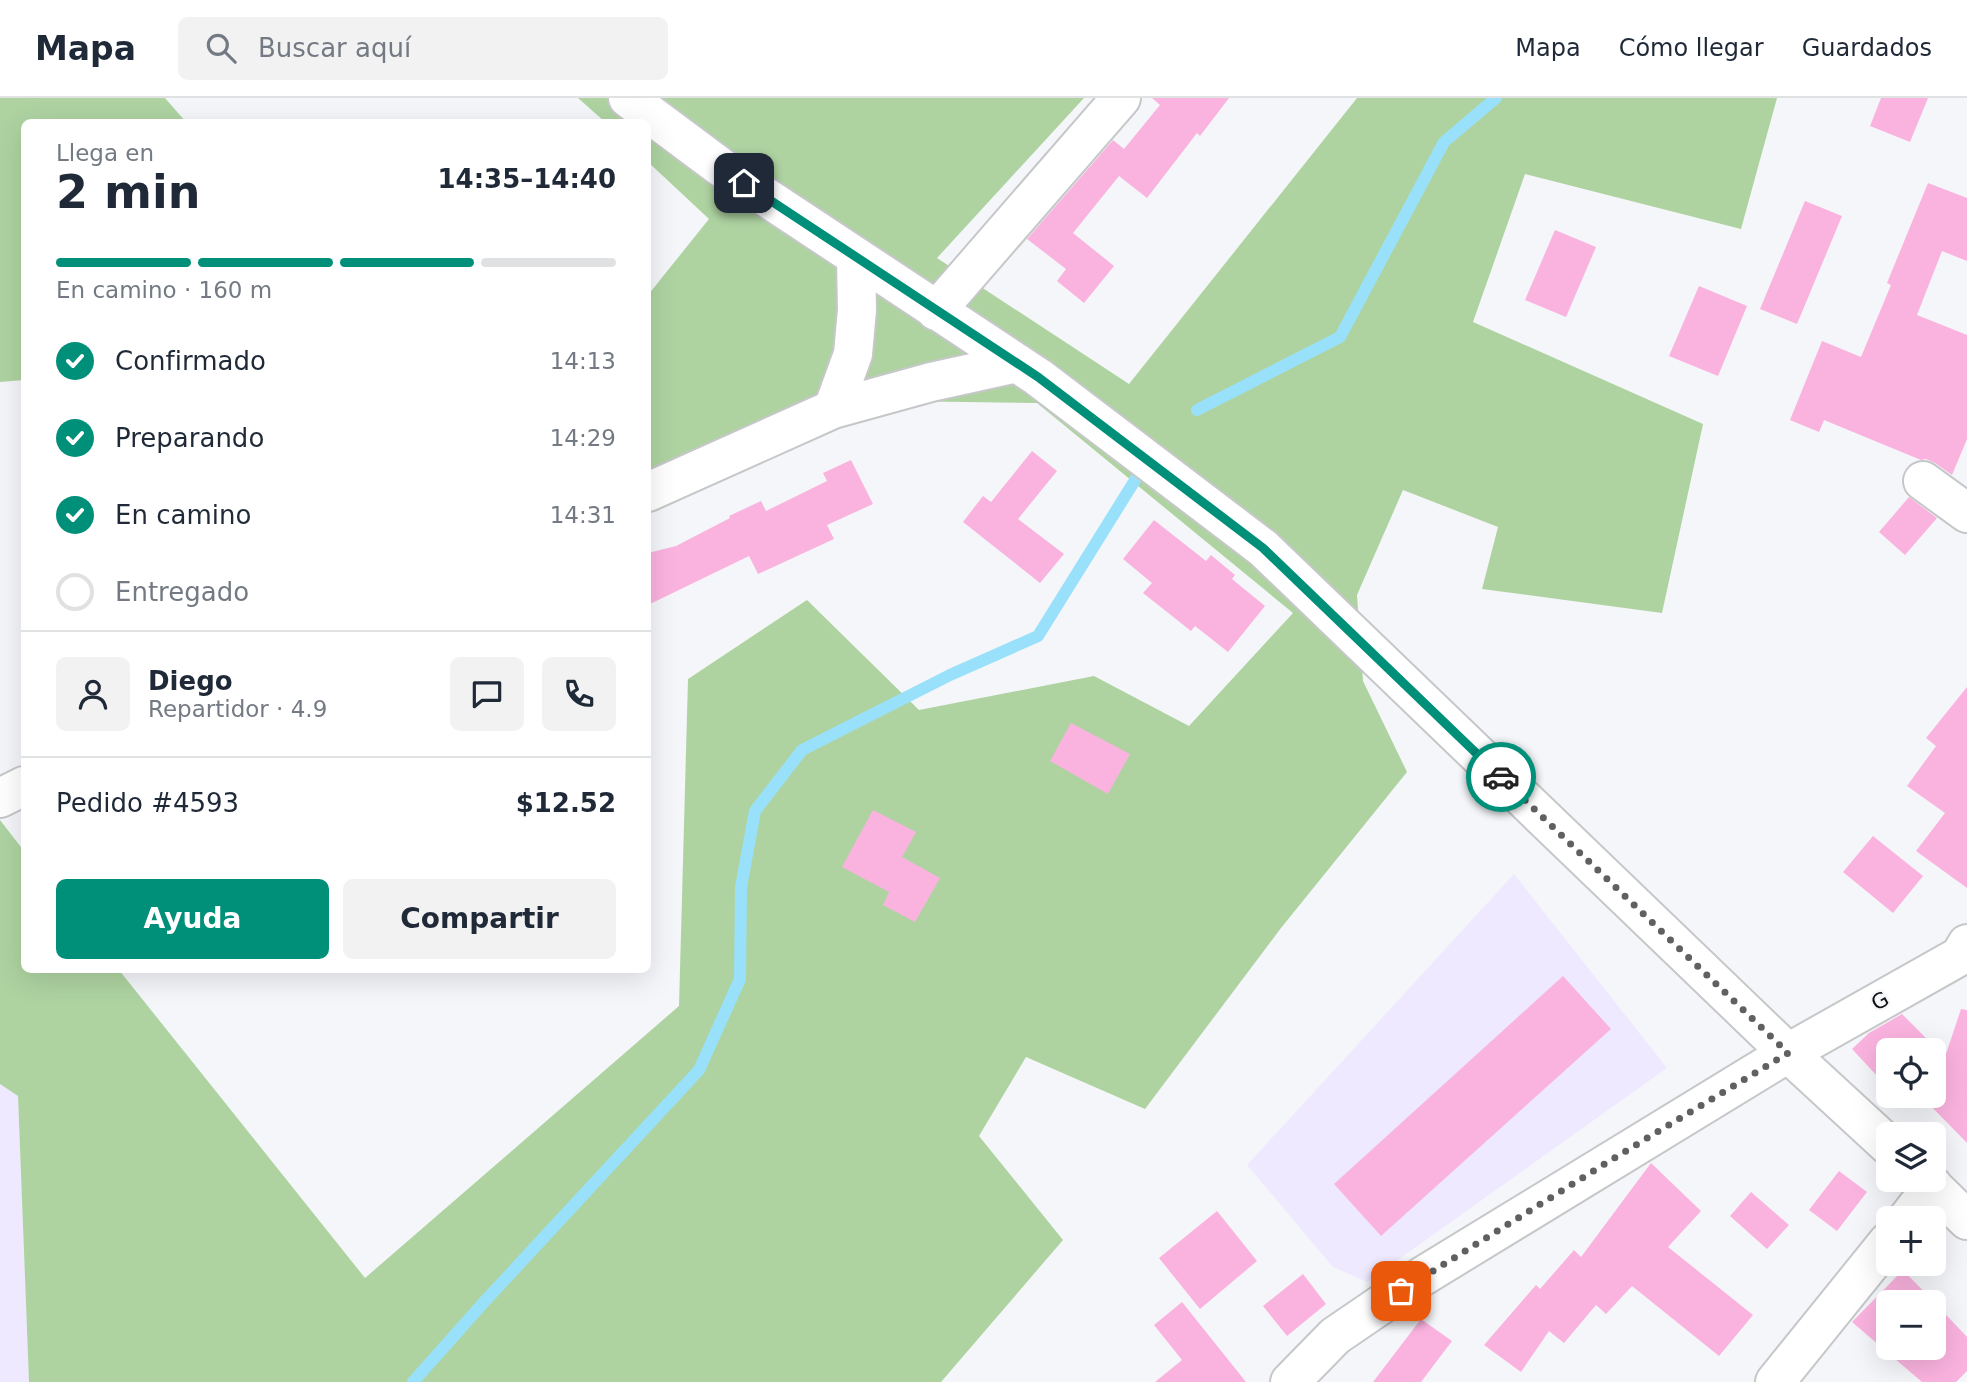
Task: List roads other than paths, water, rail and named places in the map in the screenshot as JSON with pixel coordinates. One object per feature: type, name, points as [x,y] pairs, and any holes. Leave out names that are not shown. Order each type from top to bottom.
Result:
[{"type":"street","points":[[628,98],[722,168],[1038,377],[1263,548],[1788,1053],[1876,1134]]},
{"type":"street","points":[[936,311],[1121,98]]},
{"type":"street","points":[[833,409],[853,354],[857,310],[856,258]]},
{"type":"street","points":[[651,491],[833,409],[931,382],[1017,363]]},
{"type":"street","points":[[1923,481],[1967,513]]},
{"type":"street","points":[[0,798],[21,788]]},
{"type":"street","name":"G","points":[[1290,1382],[1335,1336],[1423,1276],[1788,1053],[1965,952]]},
{"type":"street","points":[[1939,1192],[1967,1220]]},
{"type":"street","points":[[1775,1382],[1876,1257]]},
{"type":"waterway","points":[[1197,410],[1340,337],[1444,142],[1496,98]]},
{"type":"waterway","points":[[413,1382],[699,1070],[740,979],[741,887],[755,811],[802,750],[950,675],[1038,636],[1137,477]]}]
